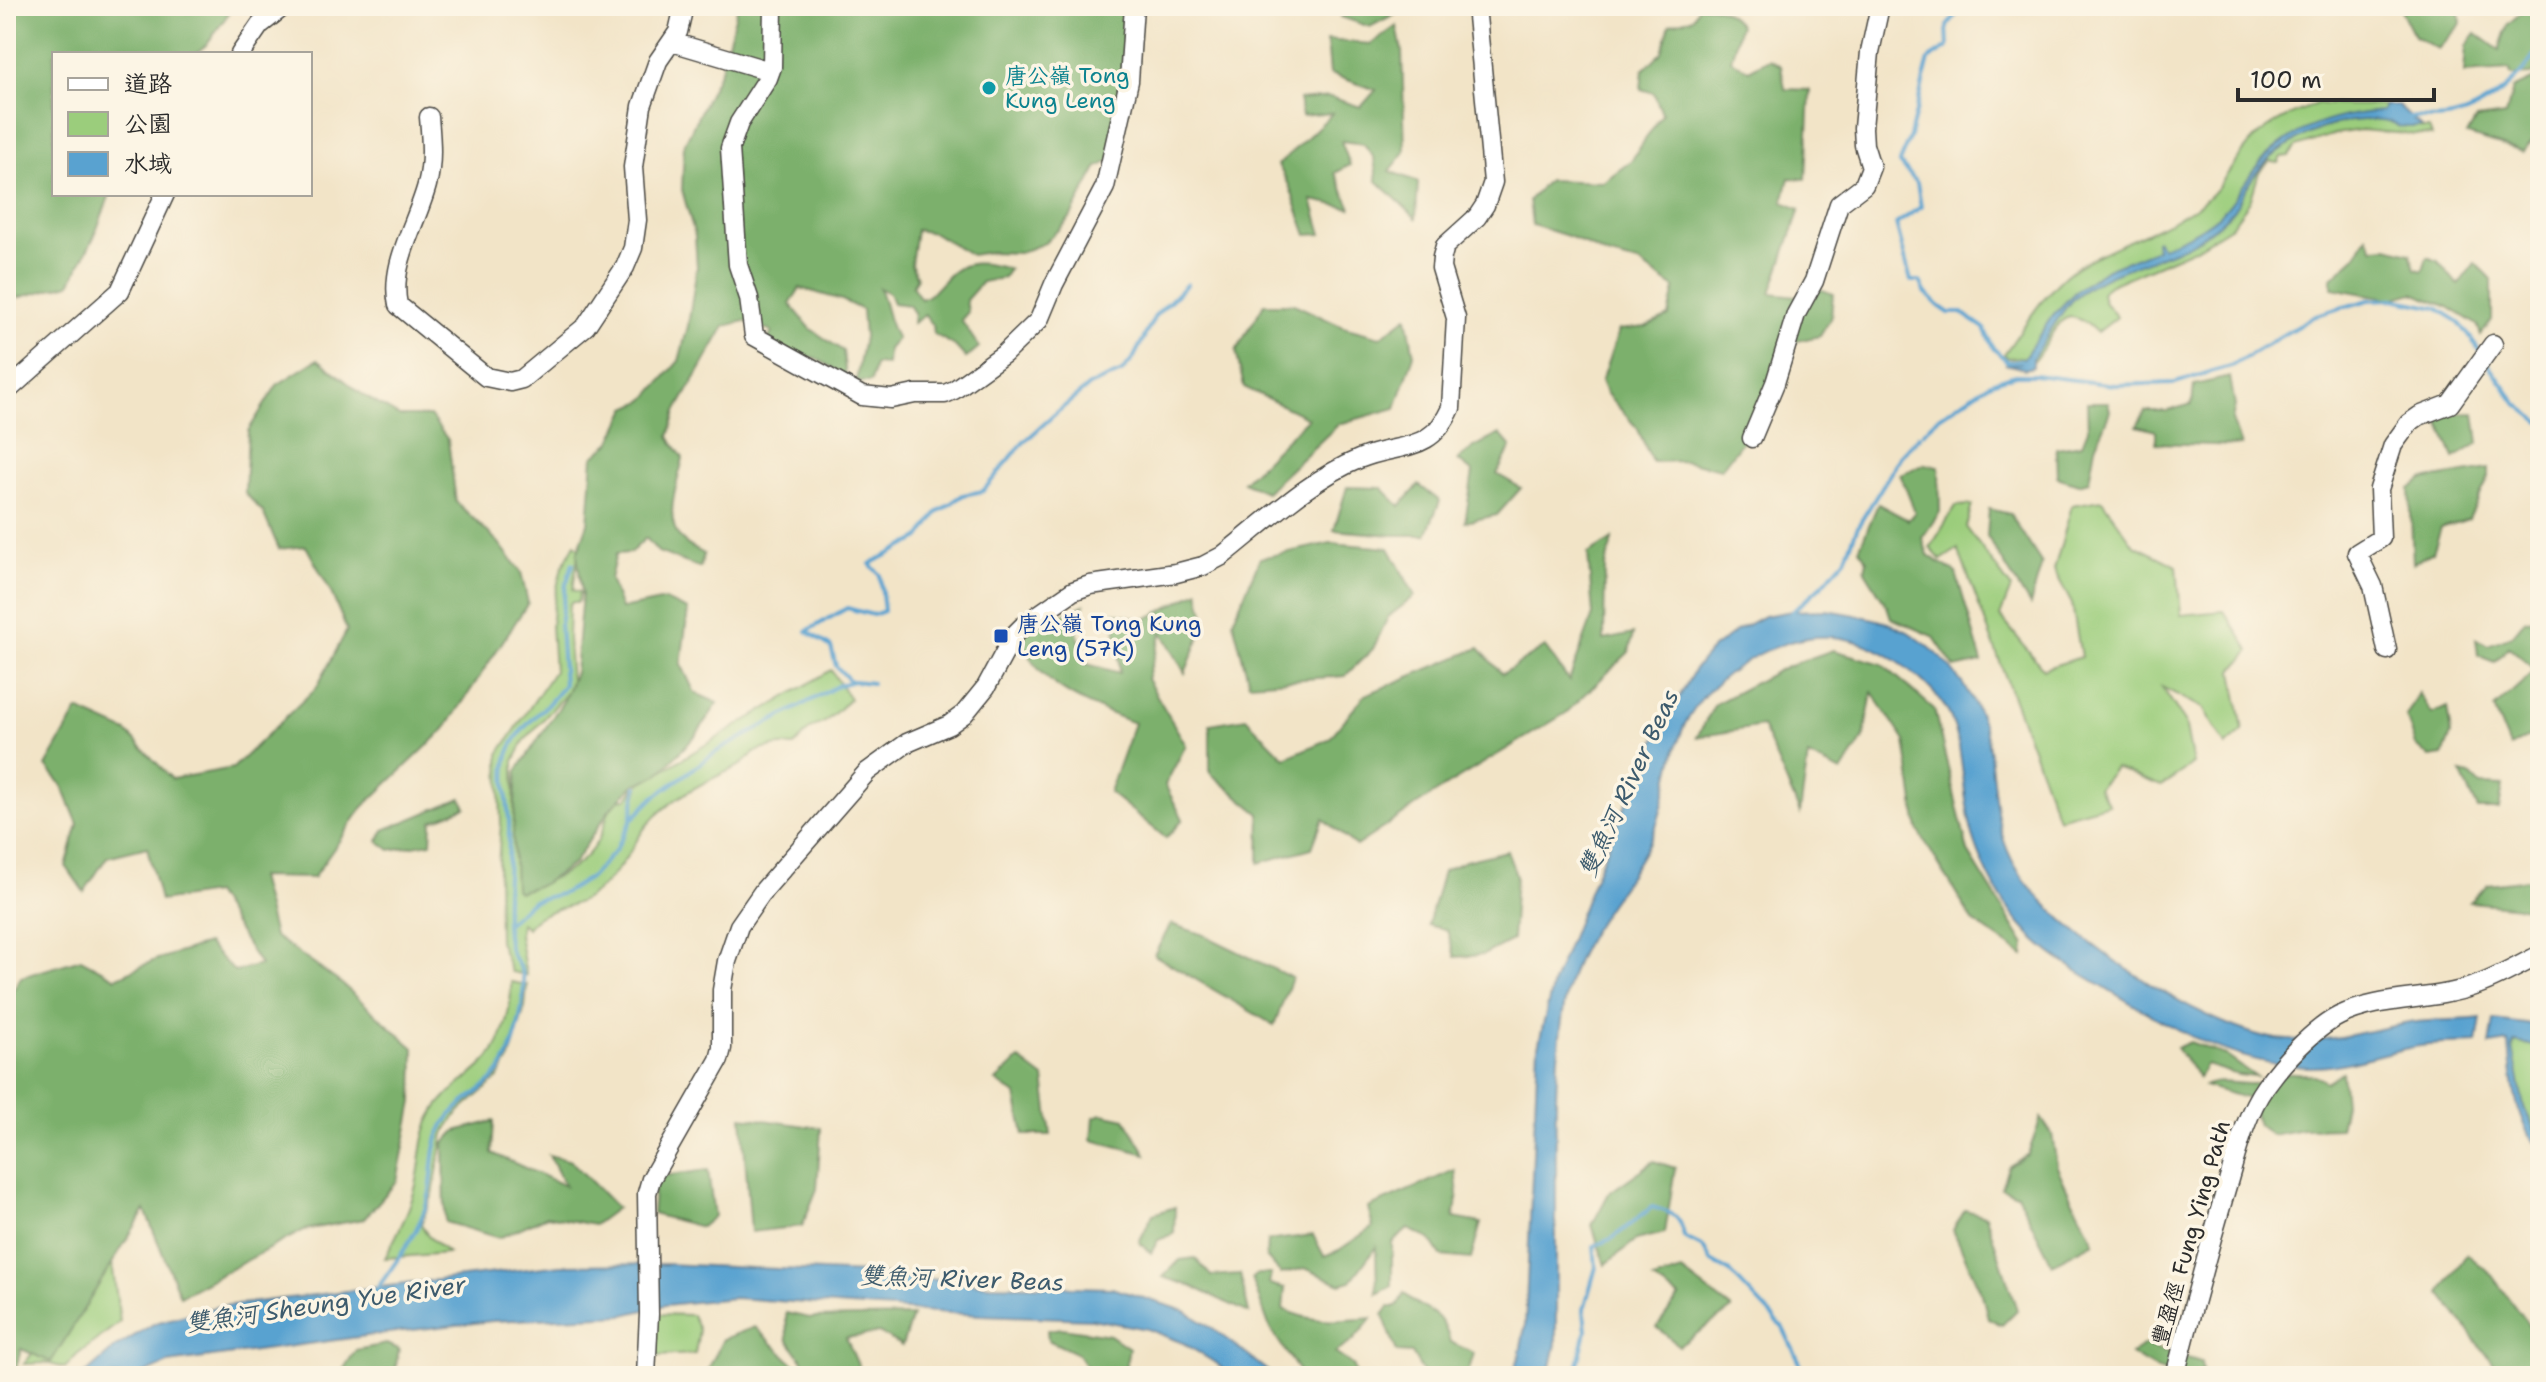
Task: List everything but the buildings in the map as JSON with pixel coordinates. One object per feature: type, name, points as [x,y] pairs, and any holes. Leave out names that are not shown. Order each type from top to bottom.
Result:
[{"type":"street","points":[[241,52],[260,25],[284,6]]},
{"type":"street","points":[[429,117],[432,157],[427,186],[397,274],[395,294],[398,305],[486,377],[510,382],[522,379],[586,326],[629,258],[637,234],[633,167],[635,140],[652,75],[678,32],[684,6]]},
{"type":"street","points":[[773,6],[770,71],[739,123],[730,148],[738,265],[749,298],[754,336],[862,396],[891,399],[915,394],[945,394],[954,390],[1004,354],[1039,320],[1054,284],[1105,187],[1129,81],[1134,6]]},
{"type":"street","points":[[646,1376],[649,1314],[647,1193],[651,1179],[719,1060],[722,1048],[722,990],[727,961],[739,926],[764,890],[867,772],[907,743],[949,725],[964,714],[986,687],[1014,635],[1025,624],[1073,591],[1090,585],[1176,573],[1203,566],[1222,556],[1332,471],[1362,457],[1423,442],[1435,434],[1446,418],[1451,408],[1456,318],[1441,268],[1442,257],[1445,246],[1477,217],[1493,182],[1476,6]]},
{"type":"street","points":[[1752,438],[1775,383],[1796,314],[1814,281],[1839,204],[1857,192],[1869,176],[1871,167],[1864,145],[1863,128],[1870,52],[1880,6]]},
{"type":"street","points":[[672,42],[770,71]]},
{"type":"street","points":[[6,392],[120,291],[164,196]]},
{"type":"street","points":[[2387,650],[2373,586],[2357,553],[2381,538],[2379,489],[2393,445],[2409,423],[2450,404],[2492,346]]},
{"type":"street","name":"豐盈徑 Fung Ying Path","points":[[2175,1376],[2200,1276],[2232,1169],[2249,1118],[2264,1088],[2317,1031],[2337,1017],[2375,1002],[2474,986],[2540,955]]},
{"type":"green space","points":[[6,6],[234,6],[197,52],[52,52],[52,196],[109,196],[94,237],[70,284],[6,301]]},
{"type":"green space","points":[[738,6],[1119,6],[1118,11],[1125,13],[1123,71],[1111,160],[1097,168],[1070,218],[1045,243],[1019,253],[971,255],[934,233],[916,230],[911,264],[917,278],[912,286],[921,299],[952,272],[967,265],[983,264],[1009,269],[1003,278],[982,282],[966,300],[968,312],[961,320],[979,347],[966,358],[955,346],[934,334],[933,325],[925,315],[913,323],[914,313],[909,305],[893,303],[889,293],[879,288],[897,339],[888,349],[887,365],[875,364],[871,382],[856,382],[864,337],[862,310],[842,300],[800,288],[790,304],[811,329],[843,351],[846,378],[809,357],[782,362],[761,354],[772,332],[745,321],[725,326],[676,412],[669,437],[683,458],[673,500],[673,522],[682,540],[704,554],[700,568],[658,552],[646,538],[630,553],[616,554],[610,579],[621,609],[665,600],[688,610],[681,664],[695,693],[718,703],[696,735],[658,775],[634,785],[610,809],[574,863],[543,884],[518,892],[515,889],[513,835],[517,771],[564,700],[575,672],[582,594],[577,554],[588,523],[593,457],[611,442],[627,408],[645,400],[679,361],[697,267],[695,236],[682,190],[684,145],[721,69]]},
{"type":"green space","points":[[1347,6],[1389,6],[1395,14],[1370,27],[1341,17]]},
{"type":"green space","points":[[1699,6],[1722,10],[1740,25],[1731,60],[1749,70],[1769,59],[1781,66],[1785,89],[1810,90],[1806,179],[1789,178],[1783,202],[1800,209],[1771,293],[1805,297],[1820,289],[1833,294],[1831,318],[1820,336],[1788,343],[1757,422],[1721,469],[1685,461],[1652,462],[1638,429],[1606,393],[1601,381],[1619,330],[1645,327],[1669,316],[1675,288],[1638,263],[1607,255],[1571,237],[1532,225],[1529,200],[1548,180],[1603,182],[1631,161],[1662,114],[1654,93],[1641,89],[1643,70],[1662,52],[1670,24],[1693,18]]},
{"type":"green space","points":[[2399,6],[2459,6],[2461,24],[2438,49],[2414,36]]},
{"type":"green space","points":[[2529,6],[2540,6],[2540,68],[2531,75],[2511,76],[2510,70],[2464,73],[2466,46],[2476,33],[2499,50],[2508,24]]},
{"type":"green space","points":[[1397,26],[1402,51],[1405,152],[1390,171],[1418,182],[1416,218],[1377,181],[1374,158],[1364,144],[1341,141],[1350,165],[1335,173],[1351,208],[1312,200],[1322,234],[1307,235],[1289,185],[1278,165],[1333,113],[1302,116],[1299,100],[1330,97],[1361,107],[1376,90],[1330,74],[1327,40],[1371,44]]},
{"type":"green space","points":[[2540,76],[2540,133],[2523,152],[2467,135],[2476,119],[2506,115],[2513,89]]},
{"type":"green space","points":[[2318,103],[2385,105],[2383,111],[2429,129],[2432,136],[2360,130],[2335,134],[2296,147],[2289,156],[2281,157],[2278,163],[2270,161],[2259,172],[2251,199],[2231,226],[2194,249],[2106,287],[2102,293],[2104,302],[2117,317],[2097,333],[2074,317],[2066,318],[2031,364],[2021,357],[2008,358],[2004,354],[2040,304],[2072,270],[2200,204],[2215,190],[2247,147],[2268,127]]},
{"type":"green space","points":[[2367,236],[2373,248],[2388,247],[2410,253],[2415,269],[2423,271],[2427,257],[2438,261],[2458,285],[2475,263],[2492,280],[2492,320],[2481,335],[2477,325],[2448,307],[2413,293],[2393,299],[2332,288],[2332,278],[2356,256]]},
{"type":"green space","points":[[1264,304],[1294,304],[1343,327],[1380,337],[1407,317],[1414,355],[1396,408],[1339,424],[1266,492],[1243,482],[1308,418],[1244,387],[1236,351]]},
{"type":"green space","points":[[318,359],[363,395],[399,416],[430,416],[448,440],[456,502],[498,542],[521,572],[528,603],[445,729],[363,807],[313,878],[259,877],[274,936],[342,984],[414,1048],[413,1102],[397,1181],[364,1219],[304,1230],[180,1296],[145,1210],[51,1362],[21,1349],[14,1376],[6,1376],[6,1003],[21,977],[81,959],[116,978],[155,960],[207,944],[235,972],[260,965],[214,893],[160,901],[147,847],[107,857],[84,892],[66,866],[78,824],[62,785],[46,766],[78,710],[127,732],[172,779],[233,768],[317,687],[347,630],[306,546],[279,549],[263,512],[245,493],[248,431],[277,385]]},
{"type":"green space","points":[[2230,377],[2235,406],[2232,420],[2241,446],[2156,443],[2156,431],[2137,426],[2145,411],[2167,411],[2192,404],[2194,385]]},
{"type":"green space","points":[[2087,402],[2108,402],[2110,411],[2095,447],[2089,481],[2078,484],[2057,477],[2056,448],[2082,444],[2088,429]]},
{"type":"green space","points":[[2475,413],[2479,443],[2454,458],[2439,421],[2447,414]]},
{"type":"green space","points":[[1500,434],[1511,447],[1497,474],[1521,488],[1497,515],[1465,522],[1473,472],[1458,460],[1474,447]]},
{"type":"green space","points":[[1925,464],[1939,467],[1940,512],[1922,538],[1928,555],[1956,573],[1982,662],[1955,668],[1933,636],[1891,618],[1865,571],[1867,560],[1859,549],[1878,504],[1908,520],[1915,512],[1900,474]]},
{"type":"green space","points":[[2489,469],[2489,477],[2469,519],[2441,528],[2433,552],[2413,563],[2410,489],[2422,480]]},
{"type":"green space","points":[[1419,485],[1440,501],[1426,535],[1334,530],[1347,487],[1382,488],[1400,506]]},
{"type":"green space","points":[[2102,500],[2134,545],[2177,566],[2181,615],[2224,611],[2250,651],[2233,670],[2243,731],[2226,746],[2203,708],[2162,687],[2185,722],[2193,764],[2161,786],[2115,768],[2098,788],[2109,804],[2058,818],[1958,549],[1941,560],[1930,548],[1956,506],[1972,505],[1966,527],[2011,588],[2000,616],[2043,669],[2081,657],[2072,604],[2054,570],[2072,505]]},
{"type":"green space","points":[[1989,509],[2010,514],[2042,564],[2030,605],[1987,536]]},
{"type":"green space","points":[[1613,539],[1605,567],[1604,640],[1633,634],[1629,652],[1566,713],[1444,787],[1356,846],[1323,819],[1312,848],[1259,863],[1260,814],[1210,773],[1210,724],[1246,718],[1285,758],[1329,739],[1365,695],[1479,648],[1502,674],[1545,647],[1569,681],[1593,615],[1588,554]]},
{"type":"green space","points":[[1331,543],[1389,548],[1415,596],[1388,617],[1373,649],[1345,676],[1249,683],[1233,621],[1260,558]]},
{"type":"green space","points":[[575,544],[579,548],[573,590],[580,592],[578,602],[571,602],[569,606],[571,681],[567,693],[524,741],[514,761],[515,889],[550,880],[581,861],[597,842],[614,801],[628,798],[635,787],[633,807],[640,784],[831,670],[850,699],[825,722],[811,728],[794,746],[758,751],[739,766],[667,806],[647,825],[615,873],[590,896],[540,916],[527,928],[521,923],[519,934],[526,975],[511,972],[499,941],[499,754],[554,671],[551,625],[555,596],[562,567]]},
{"type":"green space","points":[[1199,591],[1206,622],[1185,673],[1162,632],[1147,679],[1186,745],[1165,785],[1183,819],[1166,838],[1109,792],[1134,723],[1065,692],[1038,668],[1020,635],[1084,605],[1076,629],[1087,664],[1120,673],[1114,612],[1144,620]]},
{"type":"green space","points":[[2540,619],[2540,730],[2510,747],[2494,708],[2536,670],[2509,647],[2495,662],[2478,655],[2476,638],[2488,645],[2512,636],[2525,620]]},
{"type":"green space","points":[[1833,650],[1882,664],[1934,709],[1968,852],[2025,945],[2024,956],[1973,921],[1918,830],[1905,741],[1872,692],[1864,737],[1842,772],[1808,756],[1800,813],[1762,726],[1697,737],[1715,704],[1785,667]]},
{"type":"green space","points":[[2419,693],[2432,714],[2447,707],[2451,734],[2443,756],[2430,758],[2416,745],[2406,716]]},
{"type":"green space","points":[[2461,773],[2470,775],[2480,785],[2503,786],[2499,809],[2478,809]]},
{"type":"green space","points":[[461,798],[466,807],[432,821],[431,843],[390,850],[378,841],[384,830]]},
{"type":"green space","points":[[1507,851],[1516,875],[1512,940],[1483,955],[1455,957],[1447,930],[1428,925],[1443,871],[1465,861]]},
{"type":"green space","points":[[2540,880],[2540,909],[2469,902],[2488,884]]},
{"type":"green space","points":[[1171,924],[1204,935],[1292,978],[1274,1025],[1154,955]]},
{"type":"green space","points":[[511,982],[527,985],[525,1007],[510,1058],[498,1078],[458,1113],[444,1134],[433,1194],[421,1224],[428,1236],[448,1253],[385,1258],[413,1195],[429,1122],[445,1098],[494,1051],[506,1022]]},
{"type":"green space","points":[[2190,1042],[2225,1055],[2256,1077],[2206,1065],[2199,1078],[2176,1048]]},
{"type":"green space","points":[[2514,1042],[2540,1047],[2540,1140],[2520,1093],[2514,1066]]},
{"type":"green space","points":[[1019,1059],[1044,1078],[1051,1135],[1024,1135],[1016,1095],[996,1081]]},
{"type":"green space","points":[[2342,1072],[2345,1103],[2340,1128],[2303,1129],[2271,1135],[2258,1125],[2249,1099],[2204,1086],[2222,1082],[2254,1084],[2277,1074],[2290,1073],[2309,1075],[2326,1082]]},
{"type":"green space","points":[[1102,1114],[1125,1119],[1146,1154],[1092,1140],[1094,1117]]},
{"type":"green space","points":[[742,1117],[821,1128],[817,1189],[802,1226],[751,1232]]},
{"type":"green space","points":[[2041,1118],[2052,1134],[2057,1167],[2094,1242],[2052,1264],[2017,1194],[2001,1188],[2008,1167],[2028,1154]]},
{"type":"green space","points":[[494,1121],[492,1153],[565,1186],[549,1155],[571,1161],[617,1208],[594,1225],[547,1216],[499,1238],[445,1222],[444,1144],[456,1131]]},
{"type":"green space","points":[[1654,1161],[1675,1168],[1665,1233],[1636,1240],[1605,1265],[1592,1225],[1609,1193]]},
{"type":"green space","points":[[708,1170],[714,1216],[701,1227],[652,1214],[655,1177]]},
{"type":"green space","points":[[1455,1170],[1458,1194],[1454,1218],[1481,1223],[1471,1259],[1441,1256],[1430,1239],[1408,1229],[1392,1243],[1392,1286],[1377,1294],[1376,1247],[1351,1281],[1340,1284],[1305,1268],[1281,1274],[1266,1257],[1267,1241],[1313,1235],[1324,1256],[1339,1250],[1373,1227],[1368,1208]]},
{"type":"green space","points":[[1175,1207],[1174,1234],[1158,1240],[1151,1253],[1139,1242],[1153,1214]]},
{"type":"green space","points":[[1965,1210],[1986,1216],[2017,1310],[2002,1325],[1988,1318],[1982,1294],[1953,1230]]},
{"type":"green space","points":[[2467,1254],[2490,1273],[2540,1341],[2540,1376],[2503,1376],[2440,1293]]},
{"type":"green space","points":[[111,1255],[120,1322],[65,1368],[46,1363],[24,1364]]},
{"type":"green space","points":[[1195,1258],[1211,1276],[1240,1274],[1249,1313],[1191,1286],[1163,1277],[1180,1260]]},
{"type":"green space","points":[[1682,1271],[1732,1309],[1679,1346],[1657,1327],[1679,1297],[1653,1280]]},
{"type":"green space","points":[[1257,1274],[1271,1274],[1269,1284],[1285,1288],[1283,1309],[1294,1314],[1327,1320],[1372,1318],[1353,1341],[1335,1353],[1354,1366],[1356,1376],[1302,1376],[1270,1328],[1252,1279]]},
{"type":"green space","points":[[1404,1293],[1437,1316],[1450,1342],[1474,1353],[1467,1376],[1425,1376],[1412,1353],[1397,1352],[1383,1315],[1389,1307],[1397,1307]]},
{"type":"green space","points":[[786,1313],[810,1318],[912,1316],[902,1346],[879,1333],[846,1338],[863,1376],[814,1376],[787,1339]]},
{"type":"green space","points":[[655,1314],[692,1315],[699,1330],[695,1354],[657,1356]]},
{"type":"green space","points":[[755,1327],[801,1371],[801,1376],[705,1376],[723,1339]]},
{"type":"green space","points":[[1062,1328],[1110,1335],[1129,1348],[1124,1376],[1092,1375],[1078,1354],[1048,1340],[1047,1330]]},
{"type":"green space","points":[[386,1344],[399,1349],[394,1376],[339,1376],[356,1350]]},
{"type":"green space","points":[[2144,1345],[2201,1362],[2203,1376],[2183,1375],[2148,1365],[2131,1354]]},
{"type":"water","points":[[2385,105],[2398,106],[2421,127],[2399,127],[2383,120],[2349,121],[2320,129],[2291,143],[2257,172],[2234,209],[2214,228],[2170,253],[2120,271],[2088,287],[2074,298],[2059,318],[2033,358],[2033,367],[2025,369],[2005,364],[2020,363],[2053,315],[2078,289],[2107,269],[2157,249],[2155,241],[2162,247],[2195,232],[2218,216],[2254,170],[2281,144],[2312,127],[2346,116],[2383,111]]},
{"type":"water","points":[[1827,610],[1893,625],[1927,645],[1952,670],[1980,715],[1989,748],[1998,819],[2012,860],[2030,887],[2057,915],[2130,971],[2209,1016],[2277,1039],[2328,1039],[2418,1022],[2481,1018],[2477,1043],[2417,1046],[2321,1067],[2281,1065],[2228,1051],[2154,1017],[2047,950],[2020,924],[2004,901],[1974,839],[1954,727],[1949,714],[1932,691],[1903,665],[1865,644],[1832,637],[1789,642],[1768,650],[1727,674],[1696,706],[1679,738],[1651,838],[1591,933],[1572,973],[1562,1017],[1556,1084],[1556,1344],[1549,1376],[1511,1376],[1519,1358],[1525,1327],[1538,1047],[1553,983],[1597,872],[1647,755],[1696,667],[1712,649],[1736,631],[1764,616]]},
{"type":"water","points":[[2494,1020],[2540,1026],[2540,1047],[2515,1042],[2513,1048],[2524,1108],[2540,1140],[2540,1147],[2525,1127],[2520,1113],[2509,1042],[2490,1045]]},
{"type":"water","name":"雙魚河 Sheung Yue River","points":[[665,1264],[867,1273],[990,1285],[1112,1288],[1185,1311],[1274,1376],[1230,1376],[1183,1343],[1147,1329],[1092,1319],[980,1315],[734,1298],[665,1305],[624,1315],[492,1321],[403,1331],[168,1363],[138,1376],[83,1376],[116,1347],[155,1323],[216,1307],[560,1265]]},
{"type":"waterway","points":[[1958,6],[1957,14],[1947,26],[1948,47],[1929,59],[1910,136],[1899,162],[1917,183],[1921,207],[1896,224],[1911,281],[1920,281],[1925,292],[1949,313],[1962,313],[1984,328],[1993,348],[2008,362],[2024,362]]},
{"type":"waterway","points":[[2408,118],[2447,118],[2475,109],[2513,81],[2540,45]]},
{"type":"waterway","points":[[850,681],[836,666],[831,647],[807,631],[847,608],[873,615],[884,611],[880,575],[870,564],[920,538],[937,513],[963,495],[983,491],[1023,443],[1055,414],[1089,386],[1122,372],[1133,359],[1155,316],[1187,284]]},
{"type":"waterway","points":[[1790,614],[1845,559],[1858,526],[1902,454],[1939,417],[1991,383],[2015,375],[2115,385],[2175,383],[2233,365],[2316,315],[2369,300],[2393,299],[2437,308],[2459,322],[2480,351]]},
{"type":"waterway","points":[[2487,362],[2516,403],[2540,422]]},
{"type":"waterway","name":"雙魚河 Sheung Yue River","points":[[377,1289],[424,1212],[440,1132],[455,1110],[500,1071],[509,1056],[517,1030],[524,985],[523,974],[509,947],[506,928],[509,822],[506,763],[519,734],[564,684],[560,625],[566,584],[573,564]]},
{"type":"waterway","points":[[508,922],[532,901],[564,893],[591,877],[615,851],[632,819],[653,798],[716,752],[839,685],[853,681],[872,683]]},
{"type":"waterway","points":[[631,820],[637,787]]},
{"type":"waterway","points":[[1575,1376],[1586,1331],[1584,1309],[1596,1267],[1594,1246],[1613,1238],[1652,1207],[1678,1219],[1684,1237],[1703,1247],[1711,1261],[1730,1272],[1783,1328],[1806,1376]]},
{"type":"place","name":"唐公嶺 Tong Kung Leng","points":[[989,88]]},
{"type":"place","name":"唐公嶺 Tong Kung Leng (57K)","points":[[1001,636]]},
{"type":"water label","name":"雙魚河 River Beas","points":[[1629,783]]},
{"type":"water label","name":"雙魚河 River Beas","points":[[962,1279]]}]
